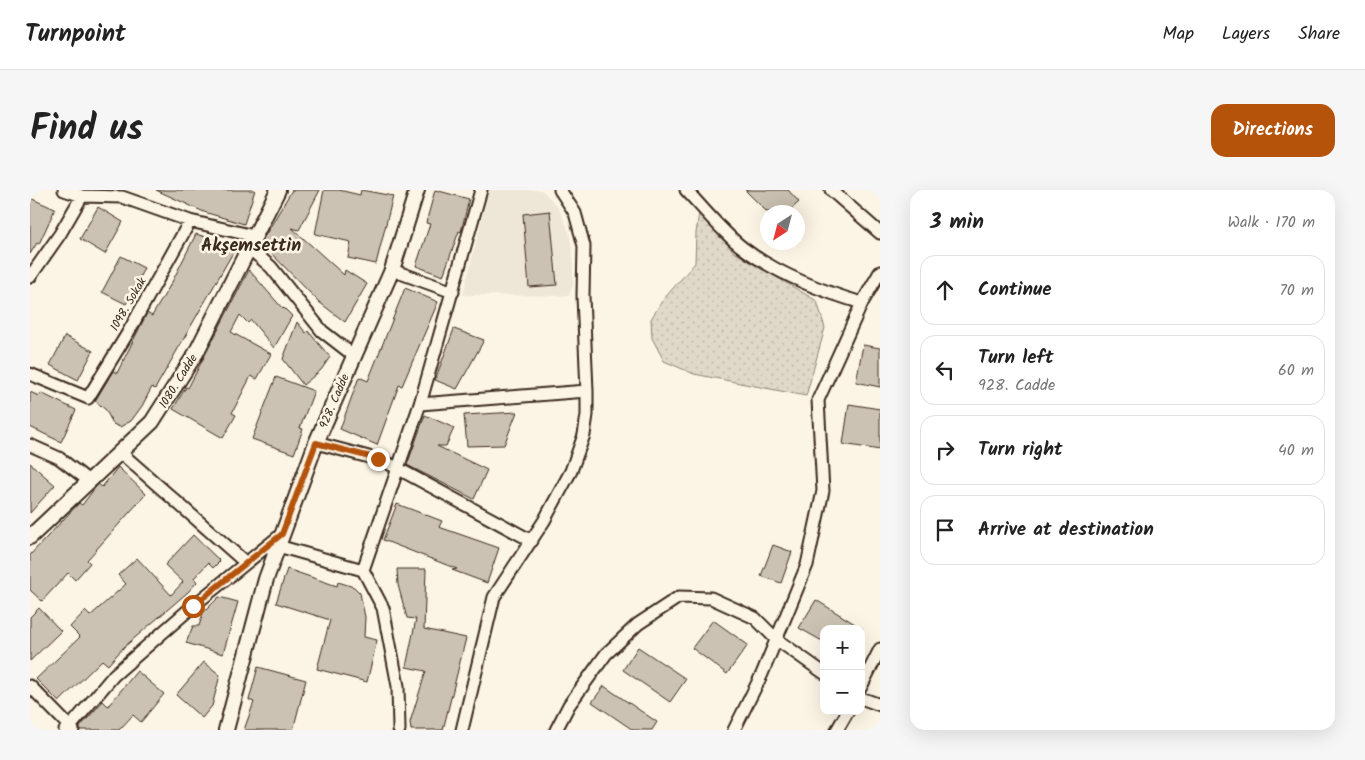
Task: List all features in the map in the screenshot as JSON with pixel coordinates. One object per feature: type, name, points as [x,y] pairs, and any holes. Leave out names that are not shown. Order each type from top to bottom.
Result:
[{"type":"street","points":[[64,190],[82,196],[117,193],[252,242],[322,331],[353,355]]},
{"type":"street","name":"1080. Cadde","points":[[30,537],[152,422],[196,353],[278,190]]},
{"type":"street","name":"928. Cadde","points":[[226,730],[266,579],[316,443],[353,355],[392,270],[417,190]]},
{"type":"street","points":[[364,570],[420,404],[482,190]]},
{"type":"street","points":[[462,730],[494,598],[532,541],[578,454],[587,415],[583,296],[584,246],[575,213],[560,190]]},
{"type":"street","points":[[686,190],[743,248],[789,275],[824,292],[862,303]]},
{"type":"street","points":[[831,190],[880,233]]},
{"type":"street","points":[[30,277],[60,234],[82,196]]},
{"type":"street","name":"1098. Sokak","points":[[30,374],[88,398],[129,331],[190,221]]},
{"type":"street","points":[[392,270],[452,292]]},
{"type":"street","points":[[734,730],[762,674],[806,565],[823,491],[818,400],[862,303],[880,272]]},
{"type":"street","points":[[420,404],[587,391]]},
{"type":"street","points":[[316,443],[372,457],[532,541]]},
{"type":"street","points":[[30,445],[59,458],[89,481]]},
{"type":"street","points":[[121,453],[246,563]]},
{"type":"street","points":[[30,686],[69,729],[114,675],[193,606],[246,563],[280,540],[364,570],[383,608],[398,686],[399,730]]},
{"type":"street","points":[[556,730],[569,705],[606,654],[638,624],[679,597],[711,598],[755,618],[776,639],[820,670]]},
{"type":"street","points":[[865,678],[880,650]]},
{"type":"street","points":[[865,699],[880,704]]},
{"type":"street","points":[[838,730],[846,715]]},
{"type":"shaded area","points":[[489,190],[542,190],[558,207],[569,232],[573,257],[573,286],[568,296],[463,295]]},
{"type":"shaded area","points":[[699,213],[734,252],[817,301],[825,328],[806,396],[694,374],[664,361],[652,338],[651,319],[662,301],[695,263]]},
{"type":"building","points":[[156,190],[255,190],[244,224],[204,212]]},
{"type":"building","points":[[292,190],[320,190],[299,230],[292,228],[344,275],[345,270],[367,284],[345,322],[319,302],[264,246],[263,239]]},
{"type":"building","points":[[324,190],[339,190],[360,195],[361,190],[393,196],[376,264],[348,258],[351,242],[315,234]]},
{"type":"building","points":[[435,190],[469,199],[461,232],[459,231],[443,276],[416,266],[430,224],[426,223]]},
{"type":"building","points":[[745,190],[788,190],[799,202],[796,205],[760,205]]},
{"type":"building","points":[[30,198],[55,209],[39,244],[37,243],[30,254]]},
{"type":"building","points":[[98,207],[123,222],[105,254],[80,239]]},
{"type":"building","points":[[550,211],[557,285],[529,287],[523,214]]},
{"type":"building","points":[[196,234],[228,244],[235,249],[155,389],[152,387],[131,421],[120,427],[113,424],[106,410],[95,401],[113,371],[117,373],[147,313],[152,316],[172,282]]},
{"type":"building","points":[[121,256],[144,268],[126,304],[102,292]]},
{"type":"building","points":[[249,270],[283,309],[292,316],[274,348],[251,320],[248,323],[240,315],[231,332],[271,354],[257,379],[251,376],[232,413],[236,415],[223,438],[173,409],[186,387],[188,388]]},
{"type":"building","points":[[405,288],[438,302],[402,386],[399,385],[377,445],[340,429],[359,377],[368,381]]},
{"type":"building","points":[[297,322],[306,333],[308,331],[330,357],[321,370],[303,385],[283,359]]},
{"type":"building","points":[[454,329],[484,340],[457,389],[435,380]]},
{"type":"building","points":[[65,336],[93,351],[78,380],[50,365]]},
{"type":"building","points":[[863,345],[880,348],[880,387],[856,382]]},
{"type":"building","points":[[276,377],[314,391],[300,428],[303,429],[294,454],[252,439]]},
{"type":"building","points":[[30,392],[39,396],[41,393],[76,410],[61,442],[30,427]]},
{"type":"building","points":[[849,404],[880,409],[880,450],[843,444]]},
{"type":"building","points":[[517,412],[504,445],[467,446],[464,415]]},
{"type":"building","points":[[425,415],[454,428],[446,446],[437,446],[487,470],[474,499],[407,465]]},
{"type":"building","points":[[30,463],[55,485],[30,513]]},
{"type":"building","points":[[118,467],[146,494],[87,560],[90,563],[75,580],[68,573],[42,601],[30,590],[30,555],[79,503],[82,505],[98,484],[102,487]]},
{"type":"building","points":[[397,504],[442,521],[439,527],[499,548],[487,583],[383,540]]},
{"type":"building","points":[[193,535],[220,561],[213,568],[208,563],[194,578],[197,582],[188,592],[123,648],[108,665],[102,660],[59,702],[36,679],[80,637],[70,627],[85,611],[90,616],[126,584],[118,575],[137,558],[171,595],[183,582],[165,565]]},
{"type":"building","points":[[773,545],[792,552],[781,583],[761,576]]},
{"type":"building","points":[[287,569],[337,586],[338,582],[354,587],[360,593],[365,617],[364,637],[377,640],[367,682],[317,669],[330,620],[276,603]]},
{"type":"building","points":[[397,569],[426,569],[424,629],[466,638],[443,730],[411,730],[410,722],[426,671],[406,667],[416,619],[407,618],[398,585]]},
{"type":"building","points":[[219,597],[238,602],[223,654],[186,643],[193,626],[199,626],[203,613]]},
{"type":"building","points":[[816,600],[857,625],[820,625],[820,640],[799,628]]},
{"type":"building","points":[[39,608],[61,631],[30,661],[30,617]]},
{"type":"building","points":[[713,620],[748,645],[727,674],[692,648]]},
{"type":"building","points":[[638,647],[686,679],[670,702],[623,670]]},
{"type":"building","points":[[204,662],[220,675],[212,706],[202,718],[176,695]]},
{"type":"building","points":[[258,667],[306,680],[293,730],[244,730],[254,702],[249,700]]},
{"type":"building","points":[[137,671],[164,694],[141,722],[133,715],[119,730],[80,730],[80,727],[103,701],[108,706]]},
{"type":"building","points":[[604,686],[657,722],[652,730],[633,730],[592,702]]},
{"type":"district","name":"Akşemsettin","points":[[251,245]]},
{"type":"route","points":[[193,606],[282,534],[316,443],[378,459]]}]
